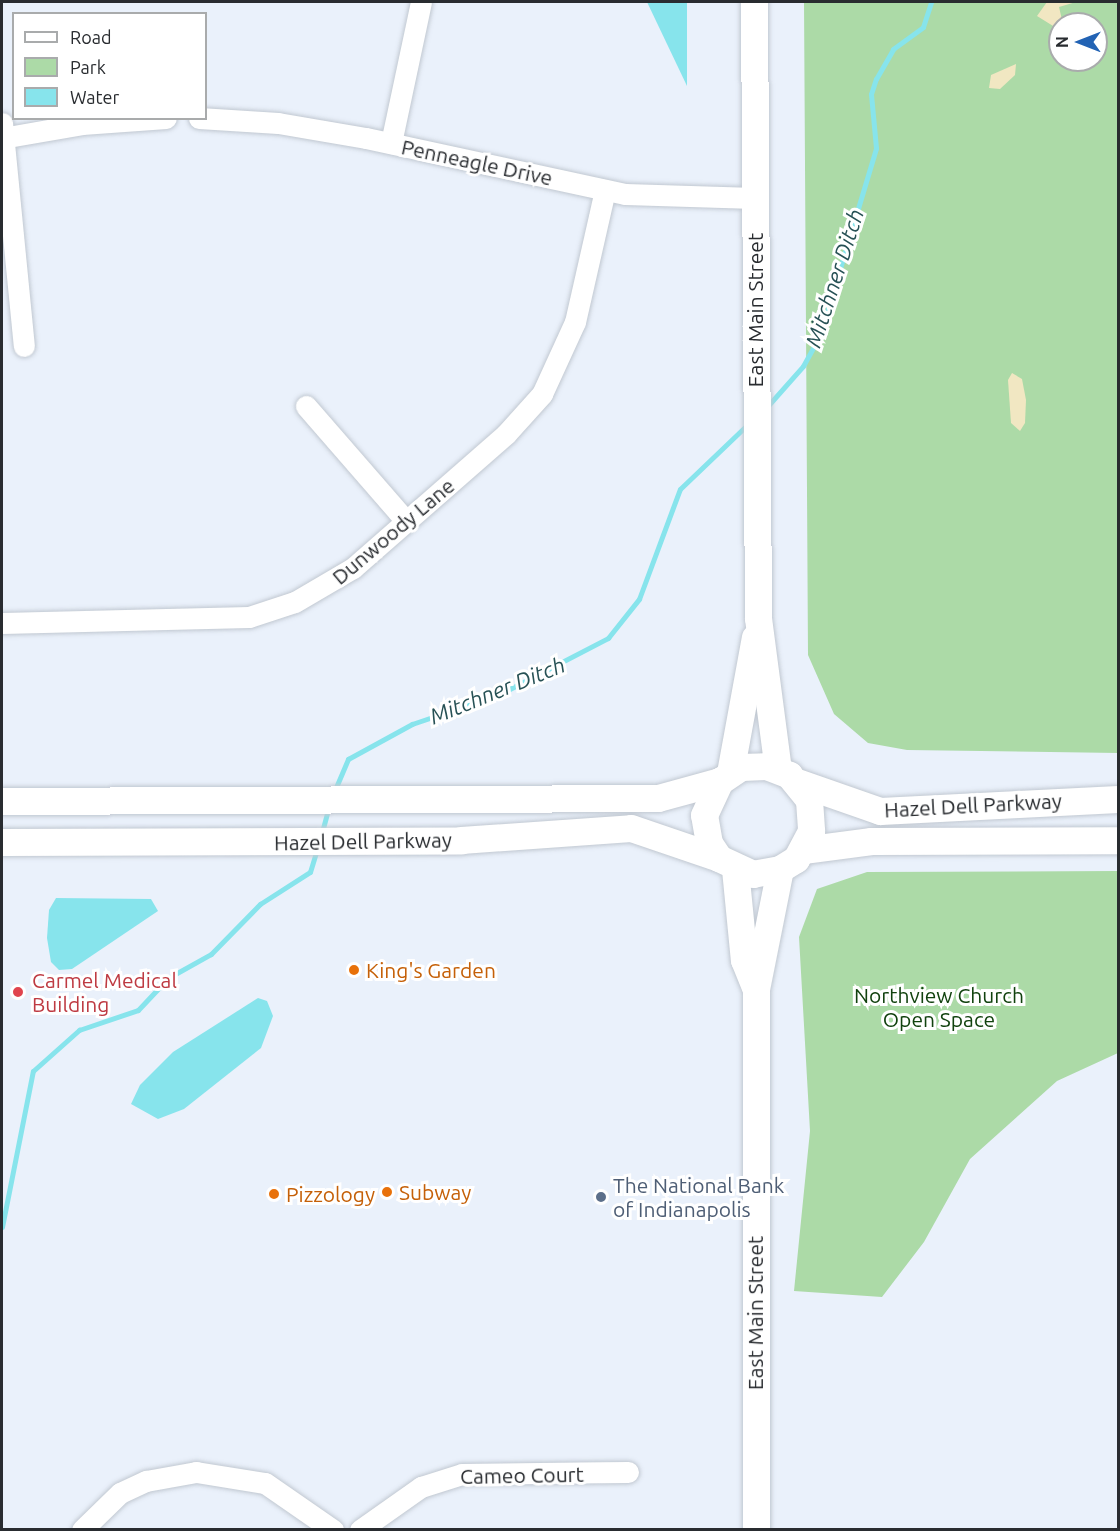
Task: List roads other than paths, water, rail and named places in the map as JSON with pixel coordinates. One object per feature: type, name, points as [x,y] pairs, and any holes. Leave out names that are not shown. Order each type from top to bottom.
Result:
[{"type":"main road","name":"East Main Street","points":[[754,2],[758,618],[788,775]]},
{"type":"main road","name":"East Main Street","points":[[725,777],[758,618]]},
{"type":"main road","points":[[753,765],[788,775],[812,820],[803,850],[780,869],[753,874],[727,864],[709,843],[704,815],[725,777],[753,765]]},
{"type":"main road","name":"Hazel Dell Parkway","points":[[788,775],[880,811],[1119,799]]},
{"type":"main road","name":"Hazel Dell Parkway","points":[[2,801],[658,798],[725,777]]},
{"type":"main road","name":"Hazel Dell Parkway","points":[[2,842],[489,839],[631,828],[727,864]]},
{"type":"main road","name":"Hazel Dell Parkway","points":[[803,850],[871,841],[1119,840]]},
{"type":"main road","name":"East Main Street","points":[[727,864],[744,960],[756,989]]},
{"type":"main road","name":"East Main Street","points":[[756,1530],[756,989],[780,869]]},
{"type":"street","points":[[391,142],[421,2]]},
{"type":"street","name":"Penneagle Drive","points":[[207,119],[288,124],[391,142],[605,190],[755,198]]},
{"type":"street","points":[[24,346],[2,133],[138,120]]},
{"type":"street","name":"Dunwoody Lane","points":[[2,623],[215,621],[263,614],[324,588],[517,424],[552,378],[575,322],[605,190]]},
{"type":"street","points":[[306,406],[406,520]]},
{"type":"street","points":[[82,1530],[120,1493],[146,1481],[196,1472],[265,1483],[333,1530]]},
{"type":"street","name":"Cameo Court","points":[[360,1530],[421,1487],[462,1474],[628,1473]]},
{"type":"water","points":[[647,2],[687,2],[687,86]]},
{"type":"water","points":[[56,898],[151,899],[158,911],[72,969],[59,970],[51,962],[47,938],[49,910]]},
{"type":"water","points":[[258,998],[267,1001],[273,1016],[261,1048],[184,1109],[158,1119],[131,1104],[140,1085],[173,1052]]},
{"type":"waterway","name":"Mitchner Ditch","points":[[765,409],[803,366],[820,335],[876,148],[871,94],[876,79],[893,49],[923,27],[931,2]]},
{"type":"waterway","name":"Mitchner Ditch","points":[[334,792],[348,759],[412,724],[500,694],[608,638],[639,599],[680,489],[747,425]]},
{"type":"waterway","name":"Mitchner Ditch","points":[[322,832],[329,806]]},
{"type":"waterway","name":"Mitchner Ditch","points":[[2,1227],[33,1071],[79,1030],[138,1010],[168,978],[211,954],[260,904],[310,872],[317,849]]},
{"type":"place","name":"King's Garden","points":[[354,970]]},
{"type":"place","name":"Carmel Medical Building","points":[[18,992]]},
{"type":"place","name":"Subway","points":[[387,1192]]},
{"type":"place","name":"Pizzology","points":[[274,1194]]},
{"type":"place","name":"The National Bank of Indianapolis","points":[[601,1197]]},
{"type":"park label","name":"Northview Church Open Space","points":[[939,1007]]}]
